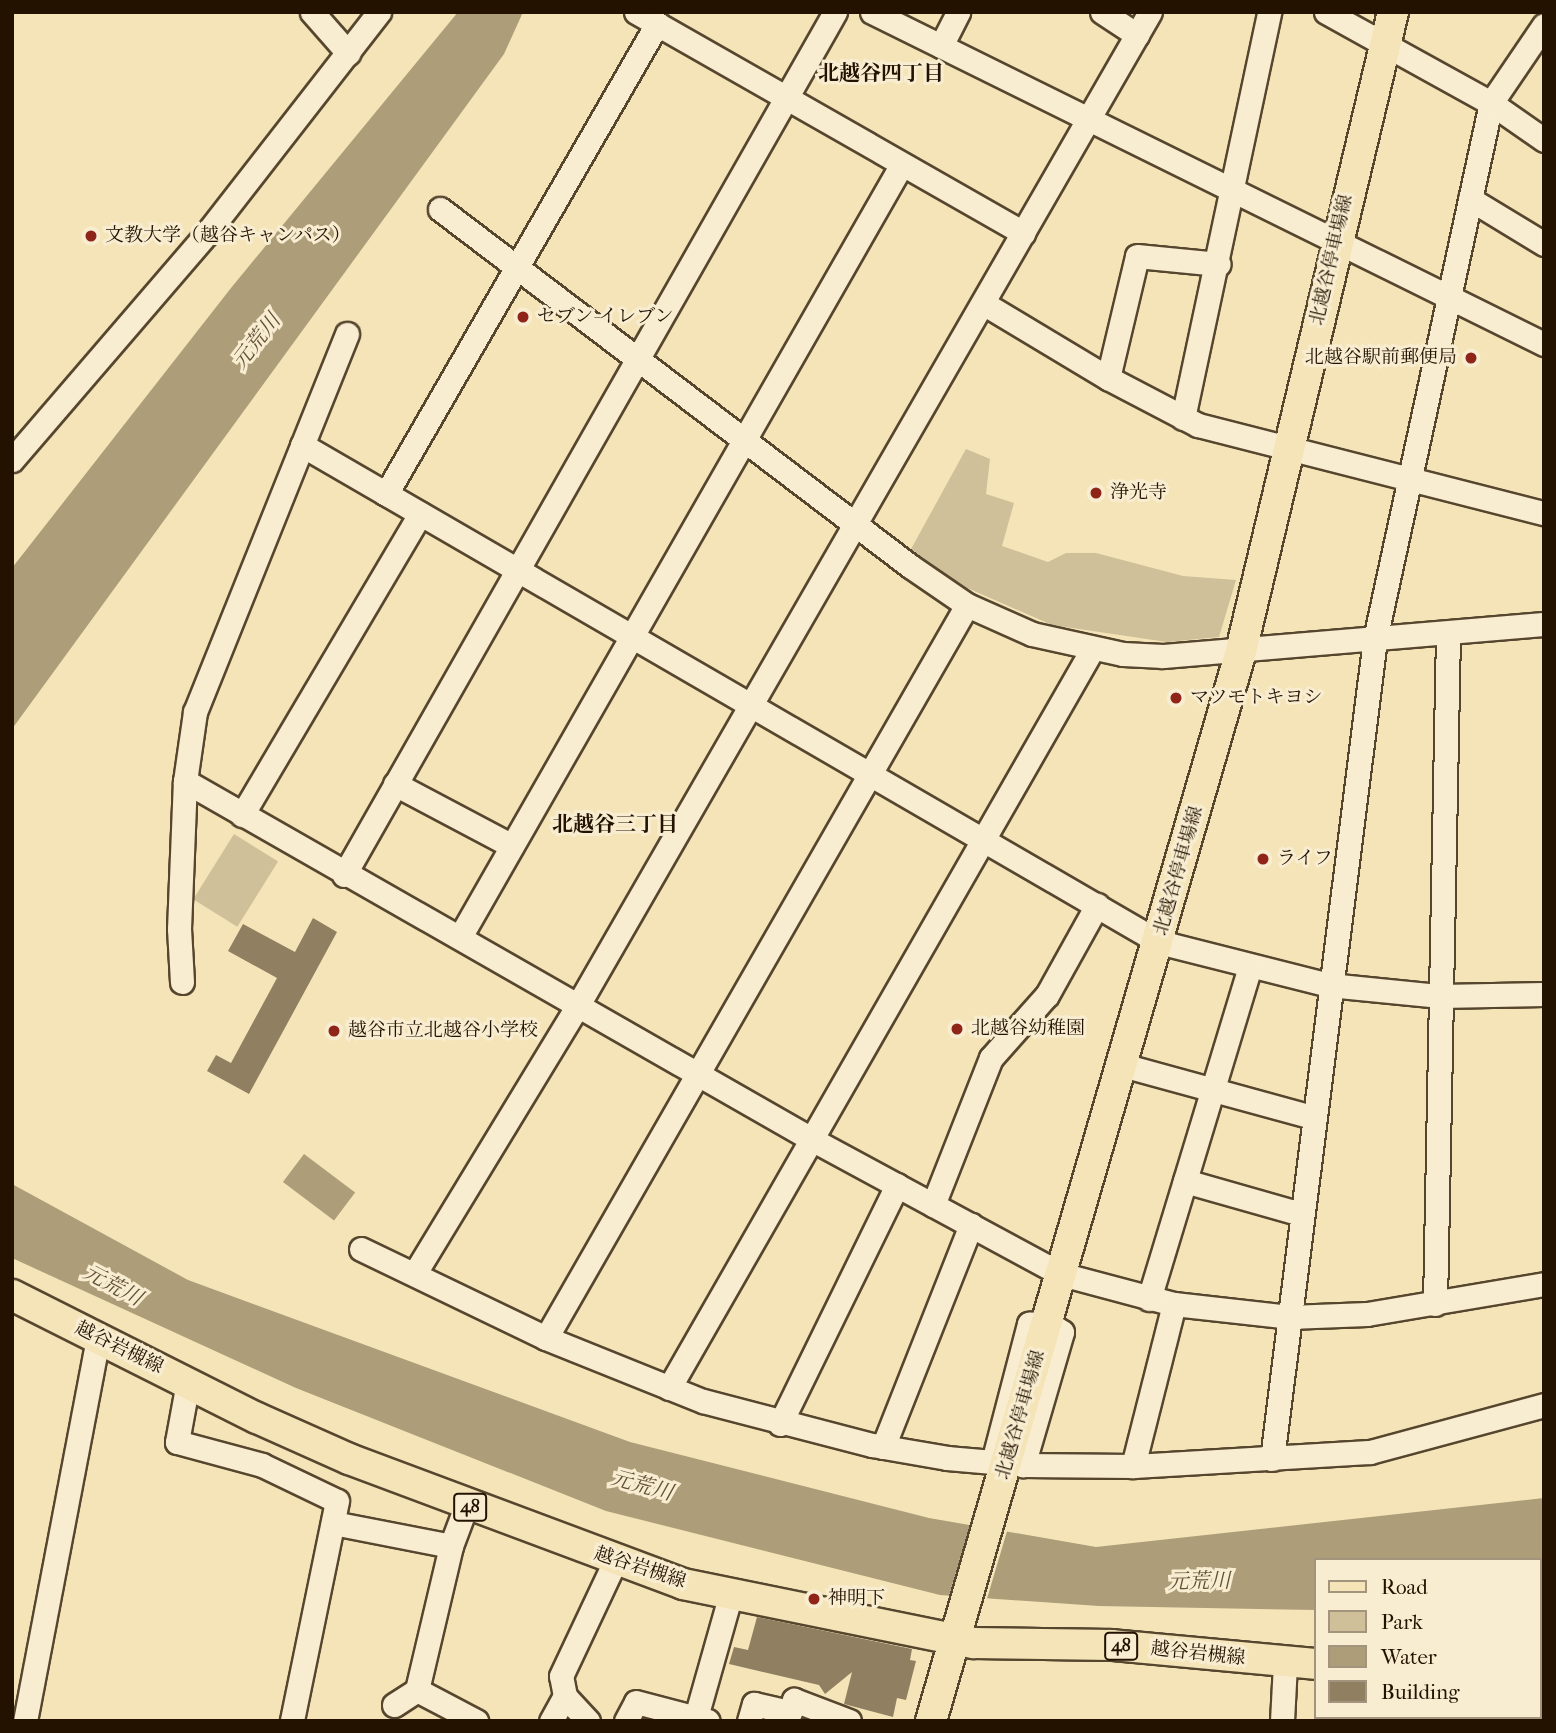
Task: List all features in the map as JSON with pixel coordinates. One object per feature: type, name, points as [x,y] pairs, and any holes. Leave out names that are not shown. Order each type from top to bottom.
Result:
[{"type":"main road","name":"北越谷停車場線","points":[[931,1721],[1159,942],[1241,651],[1336,242],[1393,12]]},
{"type":"main road","name":"越谷岩槻線","points":[[12,1295],[268,1423],[466,1506],[683,1584],[957,1633],[1314,1664]]},
{"type":"street","points":[[312,12],[348,53]]},
{"type":"street","points":[[12,460],[207,233],[379,12]]},
{"type":"street","points":[[636,12],[1023,233]]},
{"type":"street","points":[[344,875],[835,12]]},
{"type":"street","points":[[872,12],[1544,344]]},
{"type":"street","points":[[941,46],[958,12]]},
{"type":"street","points":[[1102,12],[1137,35]]},
{"type":"street","points":[[415,1273],[578,1005],[1150,12]]},
{"type":"street","points":[[1183,418],[1219,264],[1269,12]]},
{"type":"street","points":[[1326,12],[1491,103],[1544,140]]},
{"type":"street","points":[[386,494],[657,24]]},
{"type":"street","points":[[1272,1459],[1312,1117],[1375,639],[1491,103],[1544,25]]},
{"type":"street","points":[[460,937],[902,164]]},
{"type":"street","points":[[1470,199],[1544,244]]},
{"type":"street","points":[[440,209],[967,605],[1032,634],[1093,648],[1163,656],[1544,624]]},
{"type":"street","points":[[1108,378],[1137,256],[1219,264]]},
{"type":"street","points":[[982,303],[1108,378],[1183,418],[1544,513]]},
{"type":"street","points":[[182,982],[179,929],[185,781],[195,712],[253,576],[347,334]]},
{"type":"street","points":[[302,445],[1159,942],[1329,985],[1440,996],[1544,994]]},
{"type":"street","points":[[242,815],[420,514]]},
{"type":"street","points":[[546,1338],[967,605]]},
{"type":"street","points":[[1435,1304],[1448,633]]},
{"type":"street","points":[[669,1388],[985,843],[1093,648]]},
{"type":"street","points":[[185,781],[344,875],[460,937],[813,1140],[1061,1273],[1174,1304],[1289,1317],[1367,1314],[1544,1284]]},
{"type":"street","points":[[395,784],[512,846]]},
{"type":"street","points":[[933,1205],[991,1058],[1047,996],[1097,905]]},
{"type":"street","points":[[1149,1299],[1250,965]]},
{"type":"street","points":[[1122,1065],[1312,1117]]},
{"type":"street","points":[[1185,1181],[1301,1214]]},
{"type":"street","points":[[780,1424],[897,1185]]},
{"type":"street","points":[[883,1447],[971,1225]]},
{"type":"street","points":[[361,1249],[546,1338],[669,1388],[780,1424],[883,1447],[993,1462],[1029,1324],[1047,1322],[1062,1332],[1023,1465],[1133,1466],[1370,1452],[1544,1405]]},
{"type":"street","points":[[1133,1466],[1174,1304]]},
{"type":"street","points":[[25,1721],[98,1337]]},
{"type":"street","points":[[188,1382],[177,1443],[262,1465],[335,1512],[451,1546]]},
{"type":"street","points":[[394,1705],[417,1690],[451,1546],[466,1506]]},
{"type":"street","points":[[292,1721],[335,1512]]},
{"type":"street","points":[[589,1721],[565,1696],[561,1676],[615,1561]]},
{"type":"street","points":[[626,1721],[636,1702],[702,1719],[731,1593]]},
{"type":"street","points":[[1282,1721],[1285,1663]]},
{"type":"street","points":[[417,1690],[476,1721]]},
{"type":"street","points":[[551,1721],[565,1696]]},
{"type":"street","points":[[749,1721],[754,1704],[789,1712],[794,1700],[849,1721]]},
{"type":"green space","points":[[966,449],[990,459],[986,494],[1014,503],[1002,546],[1048,562],[1066,553],[1096,553],[1183,576],[1236,580],[1219,637],[1167,642],[1052,625],[956,583],[911,549]]},
{"type":"green space","points":[[234,834],[278,862],[237,927],[193,899]]},
{"type":"water","name":"元荒川","points":[[458,12],[523,12],[504,54],[12,729],[12,568],[231,288]]},
{"type":"water","points":[[304,1154],[355,1193],[334,1220],[283,1182]]},
{"type":"water","name":"元荒川","points":[[12,1184],[188,1280],[630,1442],[929,1518],[1096,1547],[1544,1498],[1544,1581],[1542,1558],[1314,1558],[1314,1610],[1099,1606],[940,1595],[606,1511],[296,1388],[12,1258]]},
{"type":"pier","points":[[971,1522],[1008,1528],[986,1602],[948,1599]]},
{"type":"building","points":[[313,918],[337,932],[249,1094],[207,1071],[216,1055],[231,1063],[277,978],[228,951],[243,924],[295,952]]},
{"type":"building","points":[[757,1617],[912,1649],[910,1660],[916,1661],[906,1700],[897,1698],[893,1717],[844,1704],[852,1672],[825,1694],[819,1685],[729,1664],[734,1647],[748,1650]]},
{"type":"place","name":"文教大学（越谷キャンパス）","points":[[91,236]]},
{"type":"place","name":"セブン-イレブン","points":[[523,317]]},
{"type":"place","name":"北越谷駅前郵便局","points":[[1471,358]]},
{"type":"place","name":"浄光寺","points":[[1096,493]]},
{"type":"place","name":"マツモトキヨシ","points":[[1176,698]]},
{"type":"place","name":"ライフ","points":[[1263,859]]},
{"type":"place","name":"北越谷幼稚園","points":[[957,1029]]},
{"type":"place","name":"越谷市立北越谷小学校","points":[[334,1031]]},
{"type":"place","name":"神明下","points":[[814,1599]]},
{"type":"district","name":"北越谷四丁目","points":[[881,73]]},
{"type":"district","name":"北越谷三丁目","points":[[615,824]]}]
